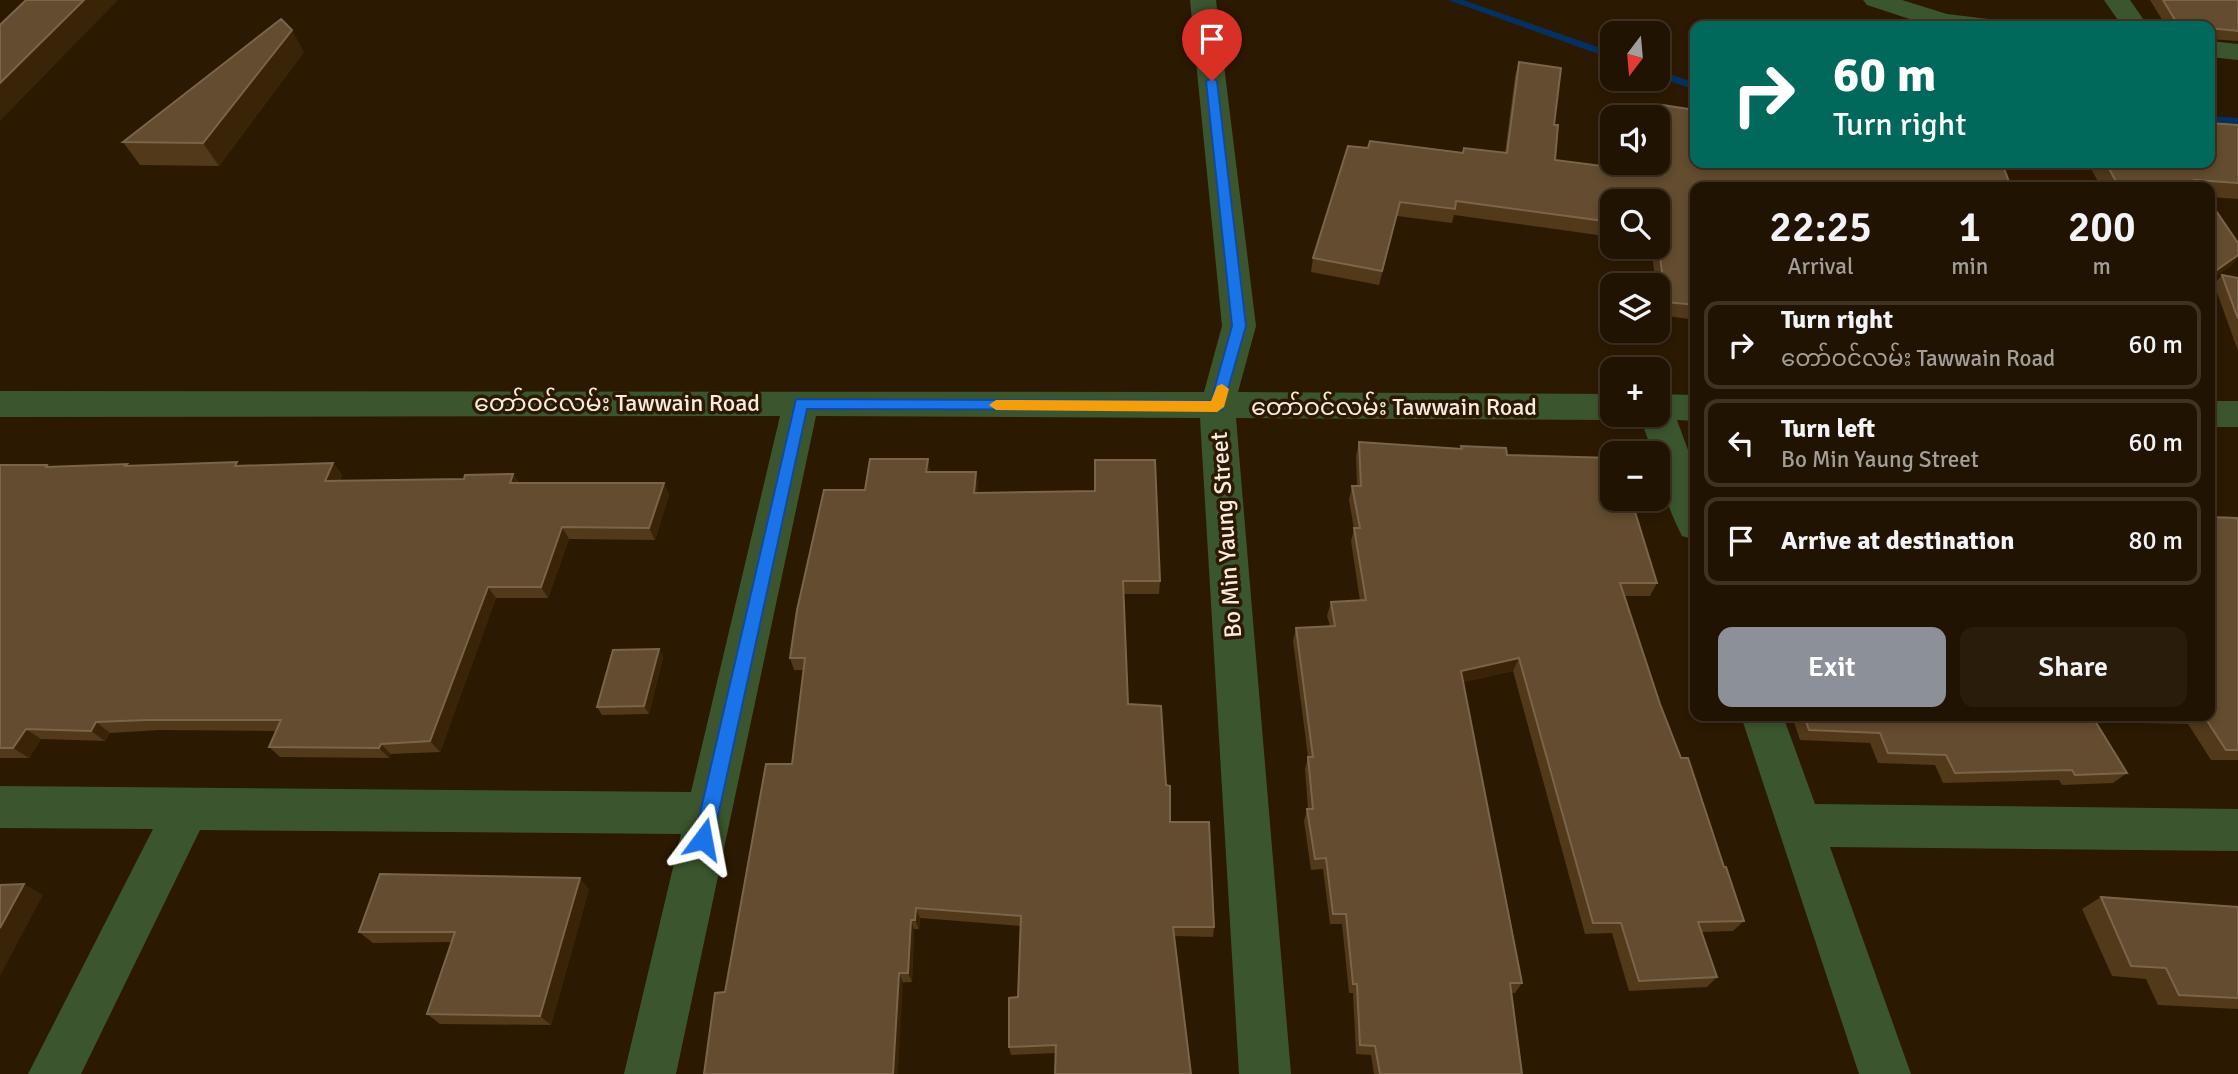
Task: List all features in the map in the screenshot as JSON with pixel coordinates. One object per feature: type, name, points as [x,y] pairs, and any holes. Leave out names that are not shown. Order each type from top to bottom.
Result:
[{"type":"street","name":"Bo Min Yaung Street","points":[[1203,0],[1239,326],[1217,407],[1265,1074]]},
{"type":"street","points":[[1876,0],[1941,21]]},
{"type":"street","points":[[2117,0],[2132,21]]},
{"type":"street","points":[[2215,50],[2238,52]]},
{"type":"street","name":"တော်ဝင်လမ်း Tawwain Road","points":[[0,404],[801,403],[1600,407]]},
{"type":"street","points":[[650,1074],[801,403]]},
{"type":"street","points":[[1670,407],[1690,408]]},
{"type":"street","points":[[2215,414],[2238,414]]},
{"type":"street","points":[[1662,427],[1690,508]]},
{"type":"street","points":[[1764,721],[1885,1074]]},
{"type":"street","points":[[0,807],[709,813]]},
{"type":"street","points":[[54,1074],[187,808]]},
{"type":"street","points":[[1800,825],[2238,830]]},
{"type":"building","points":[[26,0],[84,0],[0,83],[0,25]]},
{"type":"building","points":[[2163,0],[2238,0],[2238,31],[2215,29],[2215,21],[2176,21]]},
{"type":"building","points":[[281,19],[292,30],[203,143],[123,142]]},
{"type":"building","points":[[1519,62],[1561,68],[1554,125],[1558,125],[1555,160],[1600,166],[1600,175],[1670,175],[1670,106],[1690,109],[1690,168],[2004,168],[2009,182],[1690,182],[1690,304],[1670,302],[1670,273],[1662,273],[1660,259],[1670,259],[1670,189],[1600,189],[1600,220],[1456,201],[1455,209],[1400,202],[1382,271],[1313,258],[1348,146],[1368,148],[1370,141],[1463,153],[1464,148],[1507,153]]},
{"type":"building","points":[[2215,123],[2238,125],[2238,183],[2195,180],[2197,182],[2116,182],[2109,168],[2215,168]]},
{"type":"building","points":[[2215,209],[2238,243],[2238,255],[2215,271]]},
{"type":"building","points":[[2222,275],[2238,278],[2238,319]]},
{"type":"building","points":[[1359,442],[1462,449],[1461,446],[1506,448],[1507,455],[1600,458],[1600,511],[1635,511],[1657,583],[1620,583],[1660,704],[1681,758],[1688,758],[1744,921],[1698,922],[1717,977],[1639,981],[1621,923],[1593,923],[1519,658],[1461,671],[1522,983],[1510,983],[1522,1074],[1380,1074],[1375,1046],[1360,1045],[1357,984],[1353,984],[1346,914],[1333,914],[1326,858],[1315,859],[1307,809],[1313,809],[1308,757],[1313,757],[1296,628],[1335,626],[1331,602],[1366,600],[1354,528],[1360,528],[1352,486],[1361,486]]},
{"type":"building","points":[[870,459],[928,459],[926,472],[976,472],[974,493],[1095,491],[1095,460],[1155,460],[1160,581],[1123,581],[1128,704],[1161,706],[1166,785],[1170,786],[1170,822],[1209,822],[1214,927],[1173,927],[1191,1074],[1055,1074],[1056,1045],[1009,1047],[1009,998],[1018,997],[1021,916],[916,908],[915,920],[911,920],[908,973],[899,973],[893,1074],[704,1074],[715,993],[725,992],[766,764],[792,764],[805,658],[790,658],[797,610],[824,490],[865,490]]},
{"type":"building","points":[[237,462],[235,466],[333,463],[325,481],[464,479],[465,475],[513,474],[510,483],[664,483],[649,528],[562,527],[541,587],[488,587],[430,741],[381,744],[379,748],[269,747],[281,720],[146,720],[96,722],[91,731],[26,729],[13,748],[0,748],[0,465],[47,465],[46,467],[127,464],[125,466]]},
{"type":"building","points":[[2215,517],[2238,520],[2238,750],[2226,750],[2207,721],[2215,721]]},
{"type":"building","points":[[659,649],[644,706],[597,707],[613,650]]},
{"type":"building","points":[[1806,721],[2095,721],[2127,773],[2075,775],[2072,770],[1955,773],[1946,755],[1888,753],[1880,733],[1809,730]]},
{"type":"building","points":[[380,874],[580,878],[540,1016],[427,1014],[455,932],[359,932]]},
{"type":"building","points":[[24,884],[0,928],[0,885]]},
{"type":"building","points":[[2101,897],[2238,907],[2238,998],[2179,995],[2166,968],[2131,966]]},
{"type":"waterway","points":[[1453,0],[1600,52]]},
{"type":"waterway","points":[[1670,78],[1690,85]]},
{"type":"waterway","points":[[2215,119],[2238,121]]},
{"type":"slow traffic","points":[[996,405],[1217,407],[1222,389]]},
{"type":"route","points":[[703,839],[801,403],[1217,407],[1239,326],[1212,81]]}]
